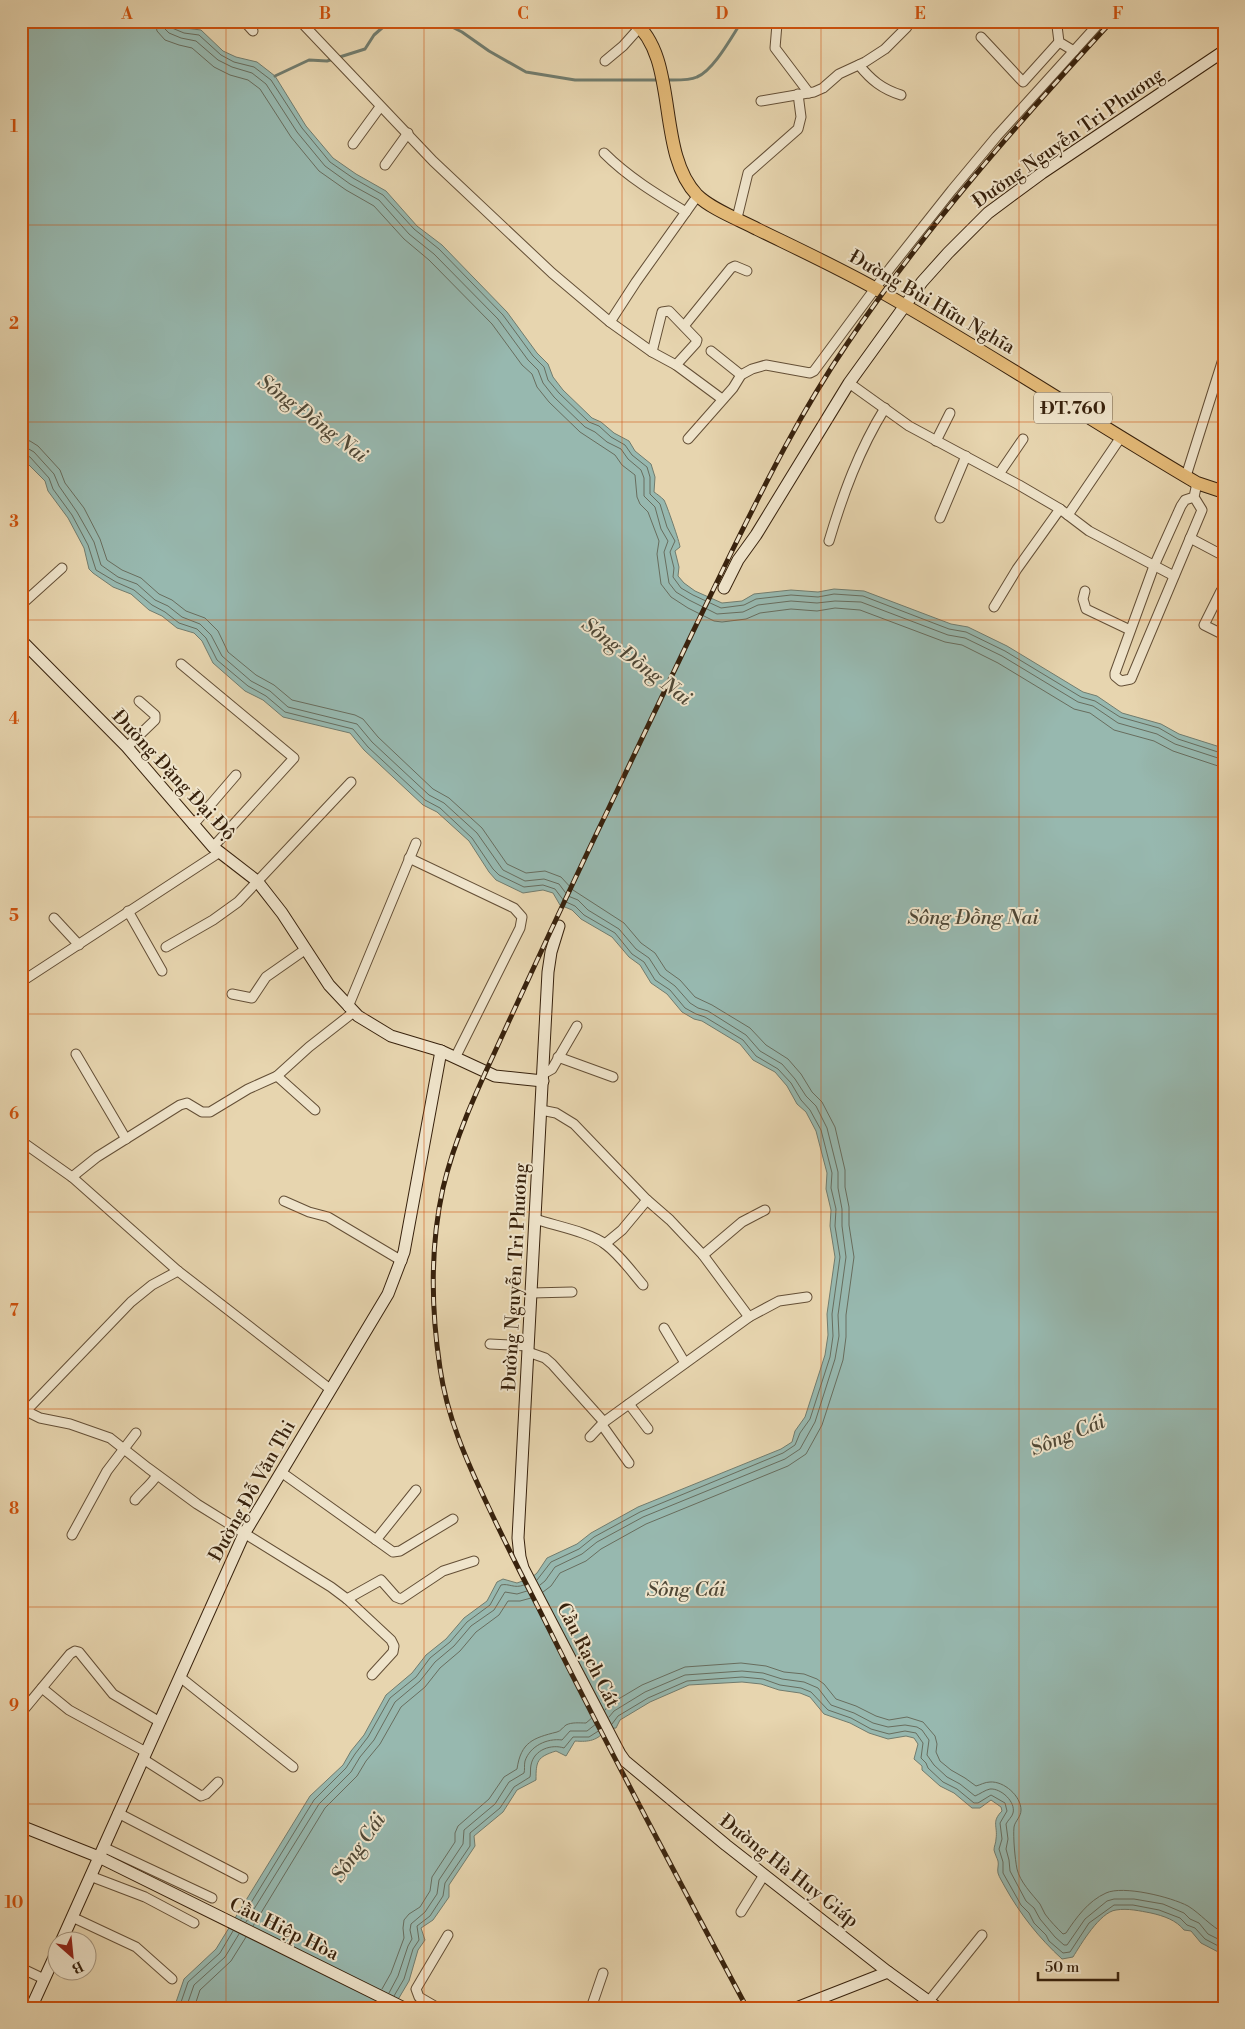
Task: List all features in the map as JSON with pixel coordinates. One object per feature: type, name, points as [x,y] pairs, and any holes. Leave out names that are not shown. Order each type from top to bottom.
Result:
[{"type":"main road","name":"Đường Bùi Hữu Nghĩa","points":[[637,24],[647,36],[658,62],[675,150],[681,167],[698,195],[737,218],[876,289],[1192,479],[1224,492]]},
{"type":"main road","name":"Đường Nguyễn Tri Phương","points":[[727,590],[745,563],[756,535],[849,382],[922,282],[948,253],[988,213],[1087,142],[1224,51]]},
{"type":"main road","name":"Đường Đặng Đại Độ","points":[[21,640],[127,747],[193,825],[216,849],[257,881],[349,1011],[386,1033],[441,1051],[496,1076],[543,1078]]},
{"type":"main road","name":"Đường Nguyễn Tri Phương","points":[[523,1568],[518,1538],[548,988],[550,960],[562,927]]},
{"type":"main road","name":"Đường Đỗ Văn Thi","points":[[65,1932],[244,1534],[388,1294],[402,1261],[441,1051]]},
{"type":"main road","name":"Cầu Rạch Cát","points":[[523,1568],[622,1758]]},
{"type":"main road","name":"Đường Hà Huy Giáp","points":[[622,1758],[641,1776],[888,1972],[934,2004]]},
{"type":"main road","name":"Cầu Hiệp Hòa","points":[[21,1826],[101,1852],[149,1881],[404,2008]]},
{"type":"main road","points":[[31,2008],[48,1970]]},
{"type":"main road","points":[[796,2008],[888,1972]]},
{"type":"street","points":[[244,21],[253,31]]},
{"type":"street","points":[[300,21],[433,161],[552,273],[610,322],[652,352],[676,365],[722,399]]},
{"type":"street","points":[[1053,21],[1056,26],[1059,42],[1074,51]]},
{"type":"street","points":[[688,438],[741,376],[752,369],[766,366],[814,372],[957,184],[997,136],[1054,75],[1092,26],[1101,21]]},
{"type":"street","points":[[605,60],[623,46],[637,24]]},
{"type":"street","points":[[777,24],[775,48],[809,93]]},
{"type":"street","points":[[761,101],[809,93],[823,88],[838,74],[859,65],[885,49],[907,27]]},
{"type":"street","points":[[981,37],[1023,82],[1059,42]]},
{"type":"street","points":[[859,65],[871,80],[889,92],[901,95]]},
{"type":"street","points":[[737,218],[748,174],[798,129],[801,117],[798,94]]},
{"type":"street","points":[[353,144],[380,107]]},
{"type":"street","points":[[385,166],[408,133]]},
{"type":"street","points":[[604,153],[617,166],[647,189],[686,212]]},
{"type":"street","points":[[610,322],[698,195]]},
{"type":"street","points":[[684,326],[730,268],[735,266],[747,271]]},
{"type":"street","points":[[652,352],[662,312],[669,311],[696,338],[696,343],[676,365]]},
{"type":"street","points":[[711,351],[741,376]]},
{"type":"street","points":[[1194,497],[1186,500],[1181,506],[1154,566],[1115,672],[1115,676],[1121,681],[1131,679],[1202,510],[1194,497],[1192,479],[1224,356]]},
{"type":"street","points":[[849,382],[909,426],[1000,474],[1064,512],[1089,530],[1174,576]]},
{"type":"street","points":[[829,541],[842,499],[858,458],[885,408]]},
{"type":"street","points":[[936,441],[950,413]]},
{"type":"street","points":[[994,607],[1017,569],[1122,437]]},
{"type":"street","points":[[1000,474],[1023,439]]},
{"type":"street","points":[[940,518],[966,456]]},
{"type":"street","points":[[1190,538],[1224,556]]},
{"type":"street","points":[[21,606],[62,568]]},
{"type":"street","points":[[1224,590],[1221,591],[1204,625],[1224,635]]},
{"type":"street","points":[[1085,591],[1086,609],[1130,630]]},
{"type":"street","points":[[21,982],[128,911],[216,849],[294,758],[181,664]]},
{"type":"street","points":[[127,747],[155,720],[155,715],[139,701]]},
{"type":"street","points":[[193,825],[236,775]]},
{"type":"street","points":[[166,947],[213,920],[238,902],[351,782]]},
{"type":"street","points":[[72,1177],[97,1157],[184,1103],[205,1113],[210,1112],[248,1089],[277,1076],[349,1011],[416,843]]},
{"type":"street","points":[[410,858],[514,908],[522,917],[520,928],[455,1058]]},
{"type":"street","points":[[128,911],[162,971]]},
{"type":"street","points":[[54,918],[78,945]]},
{"type":"street","points":[[232,994],[252,998],[266,977],[306,949]]},
{"type":"street","points":[[543,1078],[550,1071],[577,1026]]},
{"type":"street","points":[[76,1054],[126,1139]]},
{"type":"street","points":[[558,1057],[613,1077]]},
{"type":"street","points":[[277,1076],[315,1110]]},
{"type":"street","points":[[542,1110],[556,1113],[574,1124],[703,1255],[749,1317]]},
{"type":"street","points":[[23,1144],[72,1177],[178,1271],[330,1389]]},
{"type":"street","points":[[605,1244],[622,1230],[647,1200]]},
{"type":"street","points":[[284,1201],[309,1212],[328,1217],[402,1261]]},
{"type":"street","points":[[703,1255],[742,1222],[765,1210]]},
{"type":"street","points":[[536,1219],[592,1237],[605,1244],[621,1259],[643,1285]]},
{"type":"street","points":[[178,1271],[152,1286],[131,1302],[24,1411],[40,1418],[70,1424],[110,1438],[196,1504],[306,1570],[347,1599],[391,1640],[394,1646],[393,1652],[372,1675]]},
{"type":"street","points":[[531,1293],[572,1292]]},
{"type":"street","points":[[590,1437],[603,1423],[749,1317],[779,1301],[807,1296]]},
{"type":"street","points":[[664,1328],[686,1363]]},
{"type":"street","points":[[490,1344],[528,1349],[545,1358],[603,1423],[629,1463]]},
{"type":"street","points":[[629,1404],[648,1429]]},
{"type":"street","points":[[72,1535],[108,1471],[136,1433]]},
{"type":"street","points":[[281,1472],[389,1550],[396,1552],[452,1519]]},
{"type":"street","points":[[135,1500],[140,1493],[149,1488],[158,1476]]},
{"type":"street","points":[[376,1540],[416,1490]]},
{"type":"street","points":[[347,1599],[381,1580],[396,1597],[401,1599],[443,1571],[474,1561]]},
{"type":"street","points":[[22,1709],[70,1654],[75,1651],[79,1652],[113,1694],[160,1722]]},
{"type":"street","points":[[180,1677],[293,1767]]},
{"type":"street","points":[[42,1688],[69,1710],[144,1756],[201,1796],[206,1794],[218,1782]]},
{"type":"street","points":[[118,1813],[243,1878]]},
{"type":"street","points":[[101,1852],[212,1898]]},
{"type":"street","points":[[741,1912],[764,1874]]},
{"type":"street","points":[[90,1876],[145,1898],[194,1923]]},
{"type":"street","points":[[72,1916],[136,1947],[172,1979]]},
{"type":"street","points":[[438,2008],[419,1996],[416,1989],[448,1935]]},
{"type":"street","points":[[934,2004],[982,1935]]},
{"type":"street","points":[[21,1968],[44,1979]]},
{"type":"street","points":[[591,2008],[603,1973]]},
{"type":"water","name":"Sông Đồng Nai","points":[[21,21],[169,21],[185,28],[201,30],[223,51],[236,57],[257,62],[275,76],[306,126],[333,158],[386,191],[417,226],[442,245],[507,312],[537,353],[548,364],[553,377],[563,390],[592,418],[629,441],[635,451],[651,464],[655,477],[654,492],[664,500],[680,547],[675,551],[679,567],[678,576],[695,591],[722,603],[742,601],[754,594],[791,590],[818,592],[834,589],[864,591],[951,624],[968,627],[1007,646],[1083,692],[1097,696],[1122,713],[1161,724],[1179,734],[1220,747],[1224,751],[1224,1955],[1201,1943],[1191,1931],[1184,1930],[1169,1919],[1151,1913],[1125,1909],[1110,1912],[1104,1916],[1097,1922],[1073,1957],[1062,1959],[1030,1925],[999,1875],[998,1861],[994,1850],[996,1821],[1002,1811],[1001,1807],[991,1800],[980,1808],[972,1808],[954,1793],[940,1786],[922,1770],[922,1766],[914,1759],[918,1744],[914,1738],[906,1736],[888,1739],[869,1733],[850,1723],[824,1714],[810,1697],[761,1684],[742,1682],[689,1685],[650,1702],[620,1720],[616,1728],[607,1729],[596,1738],[589,1741],[575,1741],[566,1756],[556,1751],[541,1758],[536,1768],[536,1780],[517,1790],[503,1812],[474,1836],[475,1846],[449,1885],[449,1897],[433,1920],[421,1928],[425,1940],[418,1950],[409,1981],[393,2008],[174,2008],[184,1979],[216,1949],[310,1796],[343,1765],[364,1735],[386,1695],[412,1673],[426,1655],[446,1639],[464,1618],[487,1601],[497,1582],[503,1579],[517,1583],[531,1578],[537,1573],[547,1558],[577,1544],[591,1533],[638,1507],[781,1449],[792,1442],[795,1431],[805,1417],[825,1355],[828,1335],[827,1314],[835,1257],[830,1226],[831,1210],[826,1189],[827,1173],[816,1131],[806,1112],[797,1104],[787,1086],[775,1072],[753,1060],[740,1044],[702,1021],[682,1012],[667,994],[651,983],[640,965],[629,957],[612,937],[581,919],[572,910],[560,905],[553,893],[543,890],[523,893],[496,880],[469,841],[437,812],[423,805],[364,750],[350,733],[283,717],[263,700],[245,691],[213,663],[202,641],[194,633],[177,628],[162,616],[149,610],[131,594],[113,587],[89,569],[84,548],[68,518],[48,491],[45,481],[21,457]]},
{"type":"waterway","points":[[275,76],[309,60],[327,61],[365,49],[374,35],[390,21]]},
{"type":"waterway","points":[[440,21],[462,32],[489,51],[526,72],[575,80],[659,80]]},
{"type":"waterway","points":[[665,80],[690,79],[703,73],[722,52],[742,21]]},
{"type":"railway","points":[[747,2008],[563,1658],[494,1519],[459,1439],[443,1386],[435,1323],[434,1255],[443,1188],[456,1145],[490,1062],[700,617],[758,498],[800,420],[847,344],[940,218],[1041,99],[1112,21]]},
{"type":"water label","name":"Sông Cái","points":[[1068,1436]]},
{"type":"water label","name":"Sông Cái","points":[[686,1590]]},
{"type":"water label","name":"Sông Cái","points":[[359,1848]]}]
